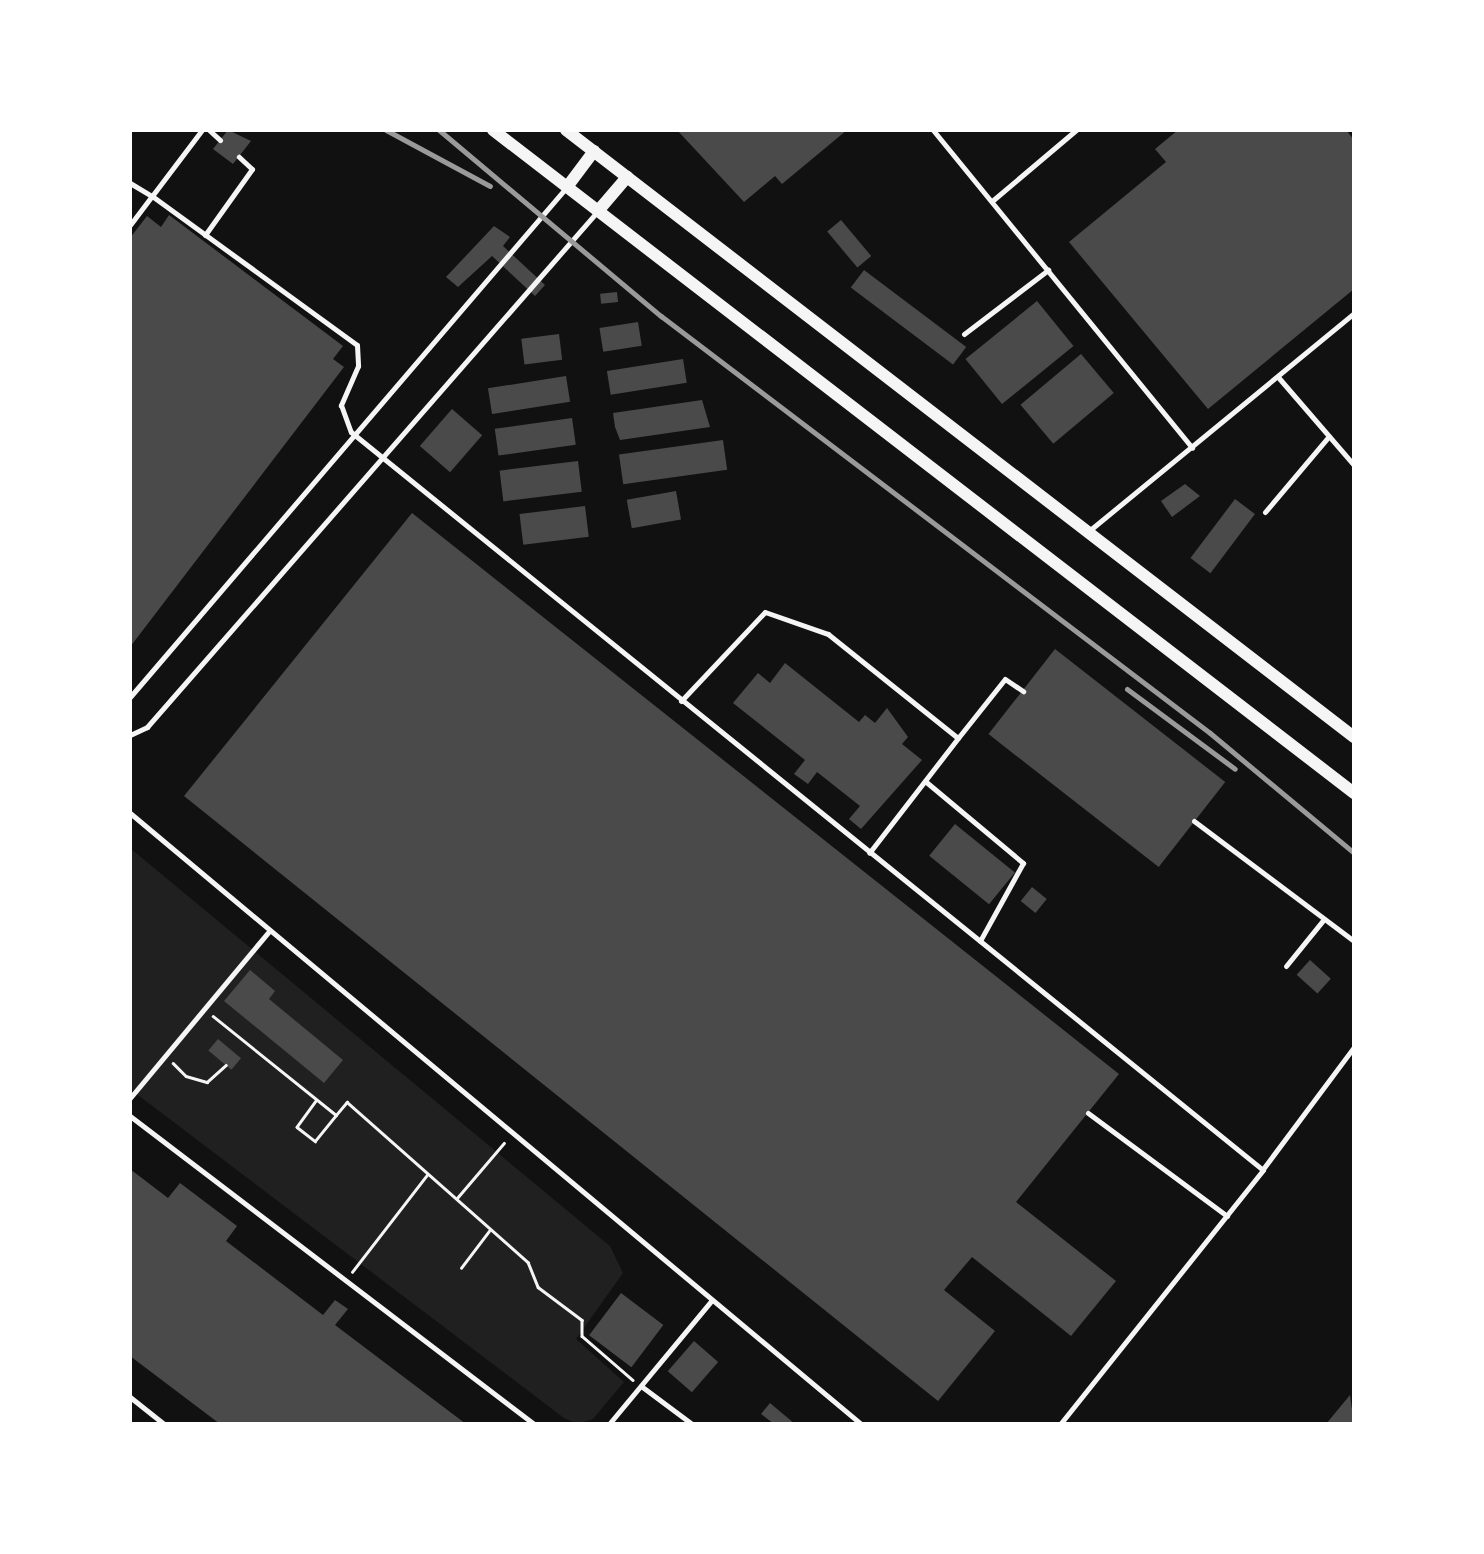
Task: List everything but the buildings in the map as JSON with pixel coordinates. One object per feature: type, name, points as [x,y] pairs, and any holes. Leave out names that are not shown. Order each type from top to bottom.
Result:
[{"type":"street","points":[[493,130],[1354,794]]},
{"type":"street","points":[[566,130],[1354,737]]},
{"type":"street","points":[[567,186],[594,151]]},
{"type":"street","points":[[598,211],[627,177]]},
{"type":"lane","points":[[130,225],[202,130]]},
{"type":"lane","points":[[209,130],[220,140]]},
{"type":"lane","points":[[932,130],[1192,448]]},
{"type":"lane","points":[[992,201],[1076,130]]},
{"type":"lane","points":[[205,235],[252,169],[238,157]]},
{"type":"lane","points":[[130,183],[356,345],[358,366],[341,405],[351,432],[1263,1170]]},
{"type":"lane","points":[[130,697],[351,432],[508,263],[567,186]]},
{"type":"lane","points":[[130,735],[146,728],[598,211]]},
{"type":"lane","points":[[964,334],[1048,270]]},
{"type":"lane","points":[[1087,532],[1354,312]]},
{"type":"lane","points":[[1278,376],[1354,466]]},
{"type":"lane","points":[[1265,512],[1329,436]]},
{"type":"lane","points":[[681,700],[765,612],[828,634],[958,738]]},
{"type":"lane","points":[[869,852],[1005,679],[1023,692]]},
{"type":"lane","points":[[925,781],[1023,863],[980,942]]},
{"type":"lane","points":[[130,814],[861,1424]]},
{"type":"lane","points":[[1194,822],[1354,941]]},
{"type":"lane","points":[[1286,966],[1324,919]]},
{"type":"lane","points":[[130,1098],[269,930]]},
{"type":"lane","points":[[1060,1424],[1263,1170],[1354,1048]]},
{"type":"lane","points":[[1088,1112],[1226,1216]]},
{"type":"lane","points":[[130,1116],[534,1424]]},
{"type":"lane","points":[[609,1424],[712,1300]]},
{"type":"lane","points":[[641,1386],[692,1424]]},
{"type":"lane","points":[[130,1398],[164,1424]]},
{"type":"path","points":[[204,1009],[336,1115]]},
{"type":"path","points":[[166,1054],[186,1076],[207,1082],[226,1065]]},
{"type":"path","points":[[317,1100],[296,1127],[314,1141],[347,1102],[528,1262],[538,1287],[582,1320],[582,1336],[641,1386]]},
{"type":"path","points":[[456,1199],[512,1133]]},
{"type":"path","points":[[346,1280],[428,1174]]},
{"type":"path","points":[[461,1268],[490,1230]]},
{"type":"shaded area","points":[[130,848],[610,1246],[623,1273],[576,1339],[624,1382],[593,1419],[577,1424],[564,1418],[130,1089]]},
{"type":"railway","points":[[386,130],[490,186]]},
{"type":"railway","points":[[439,130],[661,316],[1210,733],[1354,853]]},
{"type":"railway","points":[[1127,689],[1235,769]]}]
